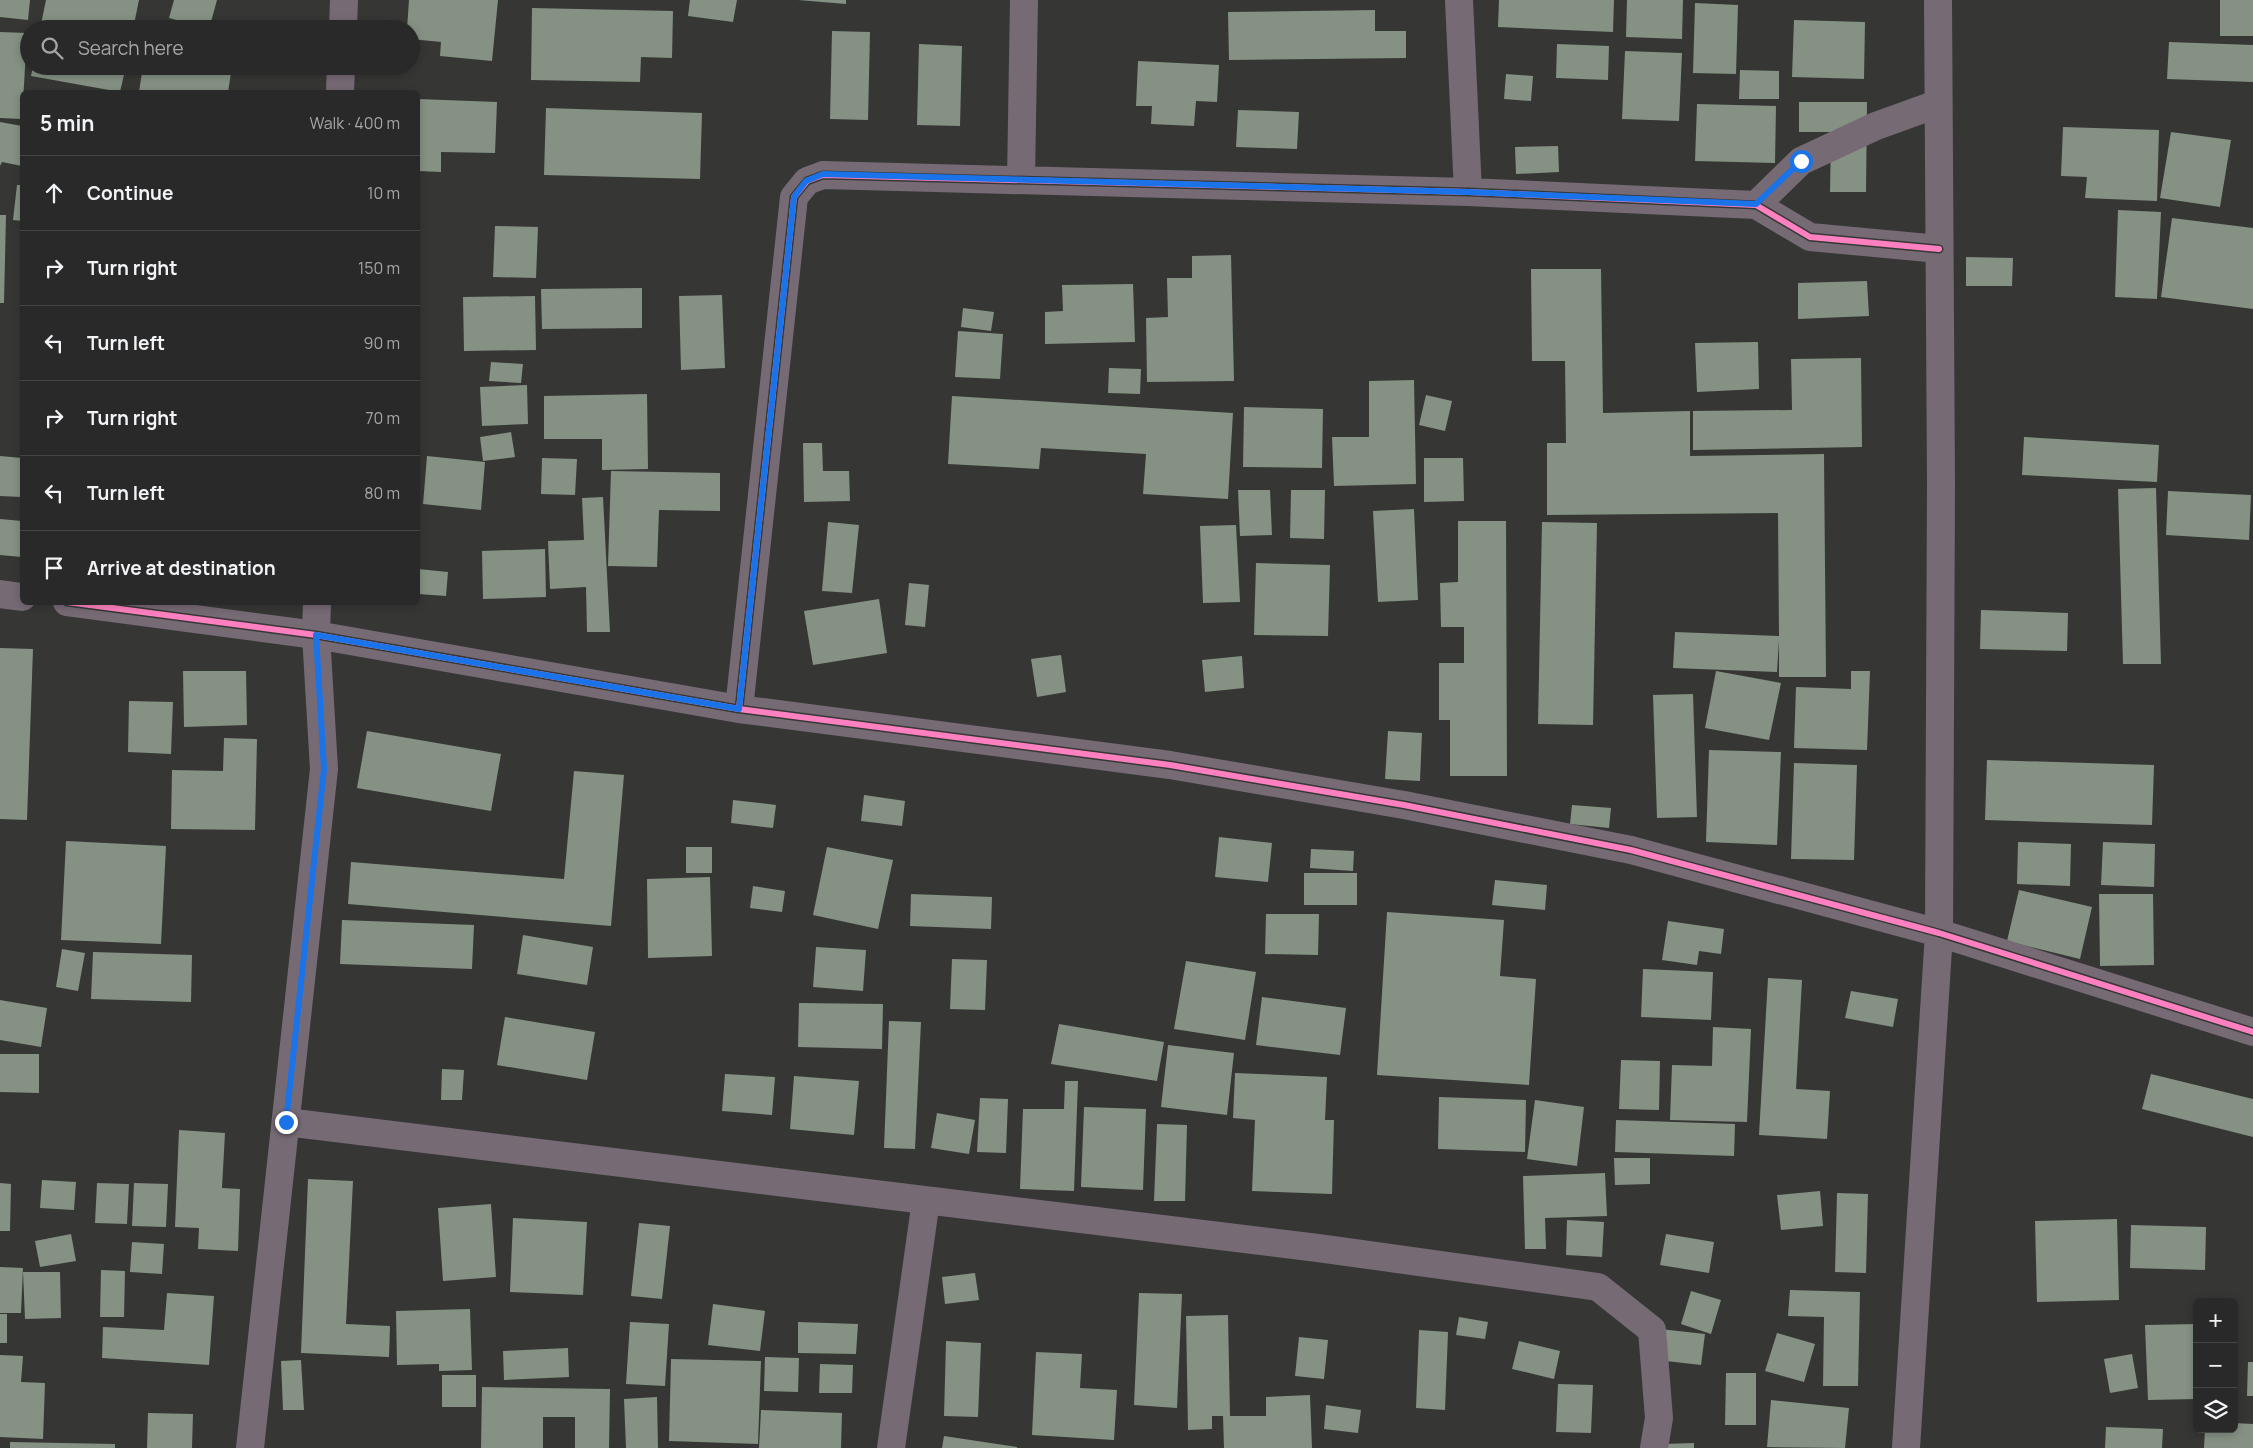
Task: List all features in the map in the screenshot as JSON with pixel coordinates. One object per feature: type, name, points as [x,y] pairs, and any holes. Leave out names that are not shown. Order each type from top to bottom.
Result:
[{"type":"street","points":[[343,20],[344,0]]},
{"type":"street","points":[[1021,180],[1024,0]]},
{"type":"street","points":[[1459,0],[1468,192]]},
{"type":"street","points":[[1906,1448],[1939,933],[1941,474],[1937,104],[1938,0]]},
{"type":"street","points":[[340,90],[341,75]]},
{"type":"street","points":[[1756,204],[1801,161],[1876,126],[1937,104]]},
{"type":"street","points":[[739,709],[794,197],[806,181],[823,174],[1468,192],[1756,204],[1810,237],[1939,249]]},
{"type":"street","points":[[0,594],[20,597]]},
{"type":"street","points":[[90,605],[316,635],[739,709],[1170,765],[1404,805],[1631,850],[1939,933],[2253,1032]]},
{"type":"street","points":[[250,1448],[324,769],[316,635],[317,605]]},
{"type":"street","points":[[286,1122],[1318,1248],[1598,1287],[1652,1330],[1659,1418],[1654,1448]]},
{"type":"street","points":[[891,1448],[926,1200]]},
{"type":"building","points":[[0,0],[30,0],[28,20],[0,17]]},
{"type":"building","points":[[46,0],[139,0],[135,20],[42,20]]},
{"type":"building","points":[[174,0],[217,0],[211,20],[176,20],[169,18]]},
{"type":"building","points":[[409,0],[498,0],[492,61],[440,56],[441,42],[420,40],[420,20],[408,20]]},
{"type":"building","points":[[690,0],[737,0],[733,22],[688,16]]},
{"type":"building","points":[[798,0],[846,0],[846,4]]},
{"type":"building","points":[[1499,0],[1614,0],[1613,32],[1498,27]]},
{"type":"building","points":[[1627,0],[1683,0],[1682,39],[1626,37]]},
{"type":"building","points":[[2220,0],[2253,0],[2253,36],[2220,36]]},
{"type":"building","points":[[1695,3],[1738,5],[1736,74],[1693,73]]},
{"type":"building","points":[[532,8],[673,11],[672,58],[641,57],[640,82],[531,80]]},
{"type":"building","points":[[1375,10],[1375,31],[1406,31],[1406,58],[1229,60],[1228,12]]},
{"type":"building","points":[[1794,20],[1865,22],[1864,79],[1792,77]]},
{"type":"building","points":[[832,31],[870,32],[868,120],[830,119]]},
{"type":"building","points":[[0,32],[20,33],[20,75],[25,75],[24,90],[20,90],[20,119],[0,118]]},
{"type":"building","points":[[2169,42],[2253,45],[2253,82],[2167,79]]},
{"type":"building","points":[[919,44],[962,46],[960,126],[917,125]]},
{"type":"building","points":[[1557,44],[1609,46],[1608,80],[1556,78]]},
{"type":"building","points":[[1625,51],[1682,53],[1679,121],[1622,119]]},
{"type":"building","points":[[1138,61],[1219,65],[1217,102],[1196,101],[1194,126],[1151,124],[1152,106],[1136,106]]},
{"type":"building","points":[[1740,70],[1779,71],[1779,99],[1739,99]]},
{"type":"building","points":[[1506,74],[1533,76],[1531,101],[1504,99]]},
{"type":"building","points":[[124,75],[120,90],[109,90],[31,76]]},
{"type":"building","points":[[142,75],[231,75],[228,90],[139,90]]},
{"type":"building","points":[[420,99],[497,102],[495,153],[441,152],[441,172],[420,171]]},
{"type":"building","points":[[1799,102],[1867,102],[1866,192],[1830,192],[1831,132],[1799,132]]},
{"type":"building","points":[[1697,104],[1776,106],[1775,163],[1695,161]]},
{"type":"building","points":[[546,108],[702,113],[700,179],[544,175]]},
{"type":"building","points":[[1238,110],[1299,112],[1297,149],[1236,147]]},
{"type":"building","points":[[0,122],[20,126],[20,166],[2,162],[0,166]]},
{"type":"building","points":[[2063,127],[2159,130],[2157,201],[2085,198],[2087,177],[2061,176]]},
{"type":"building","points":[[2171,132],[2231,140],[2220,207],[2160,198]]},
{"type":"building","points":[[1558,146],[1559,172],[1516,174],[1515,147]]},
{"type":"building","points":[[17,185],[20,185],[20,221],[13,220]]},
{"type":"building","points":[[2118,210],[2161,212],[2157,299],[2115,297]]},
{"type":"building","points":[[0,215],[6,215],[4,303],[0,303]]},
{"type":"building","points":[[2172,218],[2253,228],[2253,309],[2161,297]]},
{"type":"building","points":[[495,226],[538,227],[536,278],[493,277]]},
{"type":"building","points":[[1231,255],[1234,381],[1147,382],[1146,318],[1168,317],[1167,278],[1192,278],[1192,256]]},
{"type":"building","points":[[1966,257],[2013,258],[2012,286],[1966,286]]},
{"type":"building","points":[[1531,269],[1601,269],[1603,413],[1690,411],[1690,456],[1824,454],[1826,677],[1779,677],[1779,640],[1777,672],[1673,668],[1675,632],[1779,636],[1778,513],[1547,515],[1547,443],[1566,443],[1565,361],[1532,361]]},
{"type":"building","points":[[1867,281],[1869,316],[1798,319],[1798,283]]},
{"type":"building","points":[[1133,284],[1135,342],[1045,344],[1045,312],[1063,311],[1062,285]]},
{"type":"building","points":[[642,288],[642,328],[542,329],[541,289]]},
{"type":"building","points":[[722,295],[725,368],[681,370],[679,296]]},
{"type":"building","points":[[535,296],[536,350],[464,351],[463,297]]},
{"type":"building","points":[[963,308],[994,312],[991,331],[961,327]]},
{"type":"building","points":[[958,331],[1003,334],[1000,379],[955,377]]},
{"type":"building","points":[[1758,342],[1759,389],[1697,392],[1695,343]]},
{"type":"building","points":[[1861,358],[1862,447],[1693,450],[1693,411],[1792,410],[1791,359]]},
{"type":"building","points":[[491,362],[523,364],[521,383],[489,381]]},
{"type":"building","points":[[1109,368],[1141,369],[1140,394],[1108,393]]},
{"type":"building","points":[[1414,380],[1416,484],[1334,486],[1332,437],[1369,437],[1369,381]]},
{"type":"building","points":[[527,385],[528,424],[482,426],[480,387]]},
{"type":"building","points":[[647,394],[648,469],[602,470],[602,439],[544,439],[544,396]]},
{"type":"building","points":[[1426,395],[1452,401],[1445,431],[1419,425]]},
{"type":"building","points":[[952,396],[1233,413],[1228,499],[1143,494],[1146,454],[1041,448],[1039,469],[948,464]]},
{"type":"building","points":[[1244,407],[1323,409],[1322,468],[1243,467]]},
{"type":"building","points":[[511,432],[515,457],[483,461],[480,437]]},
{"type":"building","points":[[2024,437],[2159,445],[2157,482],[2022,475]]},
{"type":"building","points":[[803,443],[822,443],[823,471],[849,471],[850,501],[804,502]]},
{"type":"building","points":[[0,456],[20,458],[20,497],[0,496]]},
{"type":"building","points":[[427,456],[485,462],[481,510],[423,504]]},
{"type":"building","points":[[542,458],[577,459],[575,495],[541,494]]},
{"type":"building","points":[[1424,458],[1463,458],[1464,501],[1424,502]]},
{"type":"building","points":[[611,471],[720,473],[720,511],[659,510],[657,567],[608,566]]},
{"type":"building","points":[[2156,488],[2161,664],[2123,664],[2118,489]]},
{"type":"building","points":[[1238,490],[1270,490],[1272,535],[1240,536]]},
{"type":"building","points":[[1291,490],[1325,490],[1324,539],[1290,538]]},
{"type":"building","points":[[2168,491],[2251,495],[2249,540],[2166,535]]},
{"type":"building","points":[[603,497],[610,632],[587,632],[586,587],[550,589],[548,541],[584,540],[582,498]]},
{"type":"building","points":[[1414,509],[1418,600],[1378,602],[1373,511]]},
{"type":"building","points":[[0,519],[20,521],[20,557],[0,555]]},
{"type":"building","points":[[1458,521],[1506,521],[1507,776],[1450,776],[1450,720],[1439,720],[1439,663],[1464,663],[1464,627],[1441,627],[1440,583],[1458,582]]},
{"type":"building","points":[[828,522],[859,525],[852,593],[822,591]]},
{"type":"building","points":[[1542,522],[1597,523],[1593,725],[1538,724]]},
{"type":"building","points":[[1236,525],[1240,602],[1203,603],[1200,526]]},
{"type":"building","points":[[545,549],[546,597],[483,599],[482,551]]},
{"type":"building","points":[[1256,563],[1330,565],[1328,636],[1254,635]]},
{"type":"building","points":[[420,569],[448,572],[446,596],[420,594]]},
{"type":"building","points":[[909,583],[929,585],[925,627],[905,625]]},
{"type":"building","points":[[879,599],[887,653],[813,665],[804,611]]},
{"type":"building","points":[[1981,610],[2068,613],[2067,651],[1980,649]]},
{"type":"building","points":[[0,648],[33,649],[27,820],[0,819]]},
{"type":"building","points":[[1061,655],[1066,692],[1037,697],[1031,659]]},
{"type":"building","points":[[1242,656],[1244,688],[1205,692],[1202,660]]},
{"type":"building","points":[[183,671],[246,671],[247,725],[184,727]]},
{"type":"building","points":[[1716,671],[1781,683],[1769,740],[1705,728]]},
{"type":"building","points":[[1851,671],[1870,671],[1867,750],[1794,748],[1796,687],[1851,689]]},
{"type":"building","points":[[1693,694],[1697,817],[1657,818],[1653,695]]},
{"type":"building","points":[[129,701],[173,702],[171,754],[128,752]]},
{"type":"building","points":[[367,731],[501,754],[491,811],[357,788]]},
{"type":"building","points":[[1388,731],[1422,733],[1420,781],[1385,779]]},
{"type":"building","points":[[224,738],[257,739],[255,830],[171,829],[172,770],[223,771]]},
{"type":"building","points":[[1709,750],[1781,752],[1777,845],[1706,842]]},
{"type":"building","points":[[1987,760],[2154,765],[2152,825],[1985,820]]},
{"type":"building","points":[[1794,763],[1857,765],[1854,860],[1791,859]]},
{"type":"building","points":[[574,771],[624,775],[611,926],[348,904],[351,862],[564,879]]},
{"type":"building","points":[[864,795],[905,801],[902,826],[861,821]]},
{"type":"building","points":[[733,800],[776,805],[773,828],[731,823]]},
{"type":"building","points":[[1572,805],[1611,808],[1609,828],[1570,824]]},
{"type":"building","points":[[1219,837],[1272,843],[1268,882],[1215,877]]},
{"type":"building","points":[[66,841],[166,846],[161,944],[61,940]]},
{"type":"building","points":[[2018,842],[2071,844],[2070,886],[2017,884]]},
{"type":"building","points":[[2103,842],[2155,844],[2154,887],[2101,885]]},
{"type":"building","points":[[686,847],[712,847],[712,873],[686,873]]},
{"type":"building","points":[[827,847],[893,860],[878,929],[813,915]]},
{"type":"building","points":[[1311,849],[1354,851],[1353,871],[1310,868]]},
{"type":"building","points":[[1304,873],[1357,873],[1357,905],[1304,905]]},
{"type":"building","points":[[710,877],[712,956],[648,958],[647,879]]},
{"type":"building","points":[[1495,880],[1547,885],[1545,910],[1492,905]]},
{"type":"building","points":[[753,886],[785,891],[782,912],[750,908]]},
{"type":"building","points":[[2019,890],[2092,907],[2080,959],[2007,941]]},
{"type":"building","points":[[911,894],[992,897],[991,929],[910,926]]},
{"type":"building","points":[[2099,894],[2153,894],[2154,965],[2100,966]]},
{"type":"building","points":[[1387,912],[1504,920],[1500,976],[1536,979],[1529,1085],[1377,1075]]},
{"type":"building","points":[[1266,914],[1319,914],[1318,955],[1265,954]]},
{"type":"building","points":[[342,920],[474,925],[472,969],[340,964]]},
{"type":"building","points":[[1668,921],[1724,929],[1721,954],[1699,951],[1697,965],[1662,960]]},
{"type":"building","points":[[523,935],[593,947],[587,985],[517,974]]},
{"type":"building","points":[[816,947],[866,950],[863,991],[813,987]]},
{"type":"building","points":[[62,949],[85,953],[78,991],[56,987]]},
{"type":"building","points":[[93,952],[192,955],[191,1002],[91,999]]},
{"type":"building","points":[[952,959],[987,960],[985,1010],[950,1009]]},
{"type":"building","points":[[1186,961],[1256,972],[1245,1040],[1174,1029]]},
{"type":"building","points":[[1643,969],[1713,972],[1711,1020],[1641,1017]]},
{"type":"building","points":[[1768,978],[1802,980],[1796,1089],[1830,1091],[1827,1139],[1759,1135]]},
{"type":"building","points":[[1851,991],[1898,999],[1893,1027],[1845,1018]]},
{"type":"building","points":[[1262,997],[1346,1008],[1340,1055],[1256,1045]]},
{"type":"building","points":[[0,1000],[47,1008],[41,1047],[0,1040]]},
{"type":"building","points":[[799,1003],[883,1004],[882,1049],[798,1047]]},
{"type":"building","points":[[505,1017],[595,1032],[587,1080],[497,1065]]},
{"type":"building","points":[[889,1021],[921,1022],[915,1149],[884,1148]]},
{"type":"building","points":[[1059,1024],[1164,1042],[1157,1081],[1051,1064]]},
{"type":"building","points":[[1713,1027],[1751,1029],[1747,1122],[1670,1120],[1672,1065],[1712,1066]]},
{"type":"building","points":[[1168,1045],[1234,1053],[1227,1115],[1161,1107]]},
{"type":"building","points":[[0,1054],[39,1054],[39,1093],[0,1092]]},
{"type":"building","points":[[1621,1060],[1660,1061],[1659,1110],[1619,1109]]},
{"type":"building","points":[[442,1069],[464,1070],[462,1100],[441,1100]]},
{"type":"building","points":[[1235,1073],[1327,1077],[1325,1120],[1334,1120],[1332,1194],[1252,1191],[1255,1120],[1233,1118]]},
{"type":"building","points":[[725,1074],[775,1077],[772,1115],[722,1111]]},
{"type":"building","points":[[2151,1074],[2253,1099],[2253,1137],[2142,1109]]},
{"type":"building","points":[[794,1076],[859,1081],[854,1135],[790,1129]]},
{"type":"building","points":[[1065,1081],[1078,1081],[1074,1191],[1020,1189],[1023,1109],[1064,1109]]},
{"type":"building","points":[[1439,1097],[1526,1100],[1525,1152],[1438,1149]]},
{"type":"building","points":[[980,1098],[1008,1099],[1006,1153],[977,1152]]},
{"type":"building","points":[[1535,1100],[1584,1107],[1577,1166],[1527,1159]]},
{"type":"building","points":[[1084,1107],[1146,1109],[1143,1190],[1081,1187]]},
{"type":"building","points":[[937,1113],[975,1120],[969,1154],[931,1148]]},
{"type":"building","points":[[1616,1120],[1735,1124],[1734,1156],[1615,1152]]},
{"type":"building","points":[[1157,1124],[1187,1125],[1185,1201],[1154,1201]]},
{"type":"building","points":[[179,1130],[225,1133],[222,1188],[240,1189],[238,1251],[198,1249],[199,1228],[175,1227]]},
{"type":"building","points":[[1614,1158],[1650,1158],[1650,1184],[1615,1185]]},
{"type":"building","points":[[1605,1173],[1607,1216],[1545,1218],[1546,1249],[1525,1249],[1523,1176]]},
{"type":"building","points":[[308,1179],[353,1181],[346,1324],[390,1326],[389,1357],[301,1353]]},
{"type":"building","points":[[42,1180],[76,1182],[74,1210],[40,1208]]},
{"type":"building","points":[[0,1183],[11,1184],[10,1231],[0,1231]]},
{"type":"building","points":[[97,1183],[129,1184],[127,1224],[95,1223]]},
{"type":"building","points":[[134,1183],[168,1184],[166,1227],[132,1226]]},
{"type":"building","points":[[1820,1191],[1823,1226],[1781,1230],[1777,1195]]},
{"type":"building","points":[[1837,1193],[1868,1194],[1866,1273],[1835,1272]]},
{"type":"building","points":[[491,1204],[496,1277],[443,1281],[438,1208]]},
{"type":"building","points":[[513,1218],[587,1222],[583,1295],[510,1292]]},
{"type":"building","points":[[2117,1219],[2119,1300],[2037,1302],[2035,1221]]},
{"type":"building","points":[[1567,1220],[1604,1222],[1602,1257],[1566,1255]]},
{"type":"building","points":[[639,1223],[670,1226],[662,1299],[631,1296]]},
{"type":"building","points":[[2131,1225],[2206,1227],[2205,1270],[2130,1268]]},
{"type":"building","points":[[71,1234],[76,1261],[40,1267],[35,1241]]},
{"type":"building","points":[[1666,1234],[1714,1242],[1709,1273],[1660,1265]]},
{"type":"building","points":[[132,1242],[164,1244],[162,1274],[130,1272]]},
{"type":"building","points":[[0,1267],[23,1268],[21,1313],[0,1313]]},
{"type":"building","points":[[101,1270],[125,1271],[124,1317],[100,1317]]},
{"type":"building","points":[[23,1272],[60,1272],[61,1318],[25,1319]]},
{"type":"building","points":[[975,1273],[979,1300],[945,1304],[942,1277]]},
{"type":"building","points":[[1790,1290],[1860,1292],[1858,1386],[1823,1386],[1824,1317],[1788,1316]]},
{"type":"building","points":[[1691,1291],[1721,1300],[1711,1334],[1681,1324]]},
{"type":"building","points":[[167,1293],[214,1296],[209,1365],[102,1358],[103,1327],[164,1330]]},
{"type":"building","points":[[1139,1293],[1182,1294],[1177,1408],[1134,1405]]},
{"type":"building","points":[[713,1304],[765,1311],[760,1351],[708,1345]]},
{"type":"building","points":[[470,1309],[472,1370],[439,1371],[439,1364],[397,1365],[396,1311]]},
{"type":"building","points":[[0,1314],[7,1314],[7,1343],[0,1343]]},
{"type":"building","points":[[1228,1315],[1230,1416],[1266,1416],[1266,1397],[1310,1395],[1312,1448],[1224,1448],[1223,1416],[1212,1416],[1212,1429],[1188,1430],[1186,1316]]},
{"type":"building","points":[[1459,1317],[1488,1322],[1485,1339],[1456,1335]]},
{"type":"building","points":[[630,1322],[669,1324],[665,1386],[626,1384]]},
{"type":"building","points":[[798,1322],[858,1324],[856,1354],[798,1353]]},
{"type":"building","points":[[2193,1324],[2193,1399],[2148,1400],[2145,1325]]},
{"type":"building","points":[[1660,1329],[1705,1334],[1701,1365],[1657,1360]]},
{"type":"building","points":[[1419,1330],[1448,1332],[1445,1410],[1416,1408]]},
{"type":"building","points":[[1777,1333],[1815,1344],[1804,1382],[1765,1371]]},
{"type":"building","points":[[1299,1337],[1328,1340],[1324,1379],[1295,1376]]},
{"type":"building","points":[[946,1341],[981,1343],[978,1417],[944,1416]]},
{"type":"building","points":[[1519,1341],[1560,1351],[1554,1379],[1512,1369]]},
{"type":"building","points":[[568,1348],[569,1377],[504,1380],[503,1351]]},
{"type":"building","points":[[1036,1352],[1082,1354],[1080,1388],[1117,1390],[1114,1440],[1032,1435]]},
{"type":"building","points":[[2132,1354],[2138,1388],[2110,1393],[2104,1359]]},
{"type":"building","points":[[0,1355],[23,1356],[21,1382],[45,1383],[43,1439],[0,1437]]},
{"type":"building","points":[[765,1357],[799,1358],[798,1392],[764,1391]]},
{"type":"building","points":[[671,1359],[761,1361],[758,1444],[669,1441]]},
{"type":"building","points":[[301,1360],[304,1410],[283,1410],[281,1361]]},
{"type":"building","points":[[2248,1362],[2253,1362],[2253,1396],[2247,1396]]},
{"type":"building","points":[[820,1364],[853,1365],[852,1393],[819,1393]]},
{"type":"building","points":[[1726,1373],[1756,1373],[1756,1425],[1725,1425]]},
{"type":"building","points":[[442,1375],[476,1375],[476,1407],[442,1407]]},
{"type":"building","points":[[1558,1384],[1593,1385],[1591,1433],[1556,1432]]},
{"type":"building","points":[[482,1387],[610,1389],[609,1448],[575,1448],[575,1417],[543,1417],[543,1448],[481,1448]]},
{"type":"building","points":[[657,1397],[658,1448],[626,1448],[624,1399]]},
{"type":"building","points":[[1771,1400],[1849,1408],[1845,1448],[1767,1447]]},
{"type":"building","points":[[1326,1405],[1361,1410],[1358,1433],[1324,1429]]},
{"type":"building","points":[[761,1410],[842,1413],[841,1448],[759,1448]]},
{"type":"building","points":[[148,1413],[193,1414],[192,1448],[147,1448]]},
{"type":"building","points":[[2238,1423],[2253,1424],[2253,1448],[2204,1448],[2205,1433],[2238,1433]]},
{"type":"building","points":[[2106,1427],[2163,1429],[2162,1448],[2105,1448]]},
{"type":"building","points":[[944,1436],[1017,1447],[1017,1448],[942,1448]]},
{"type":"building","points":[[10,1442],[115,1444],[115,1448],[10,1448]]},
{"type":"building","points":[[1694,1443],[1694,1448],[1663,1448],[1663,1444]]},
{"type":"cycle path","points":[[739,709],[794,197],[807,181],[823,175],[1468,192],[1756,205],[1810,237],[1939,249]]},
{"type":"cycle path","points":[[90,605],[316,635],[739,709],[1170,765],[1404,805],[1631,850],[1939,933],[2253,1032]]},
{"type":"route","points":[[286,1122],[324,769],[316,635],[739,709],[794,197],[806,181],[823,174],[1468,192],[1756,204],[1801,161]]}]
